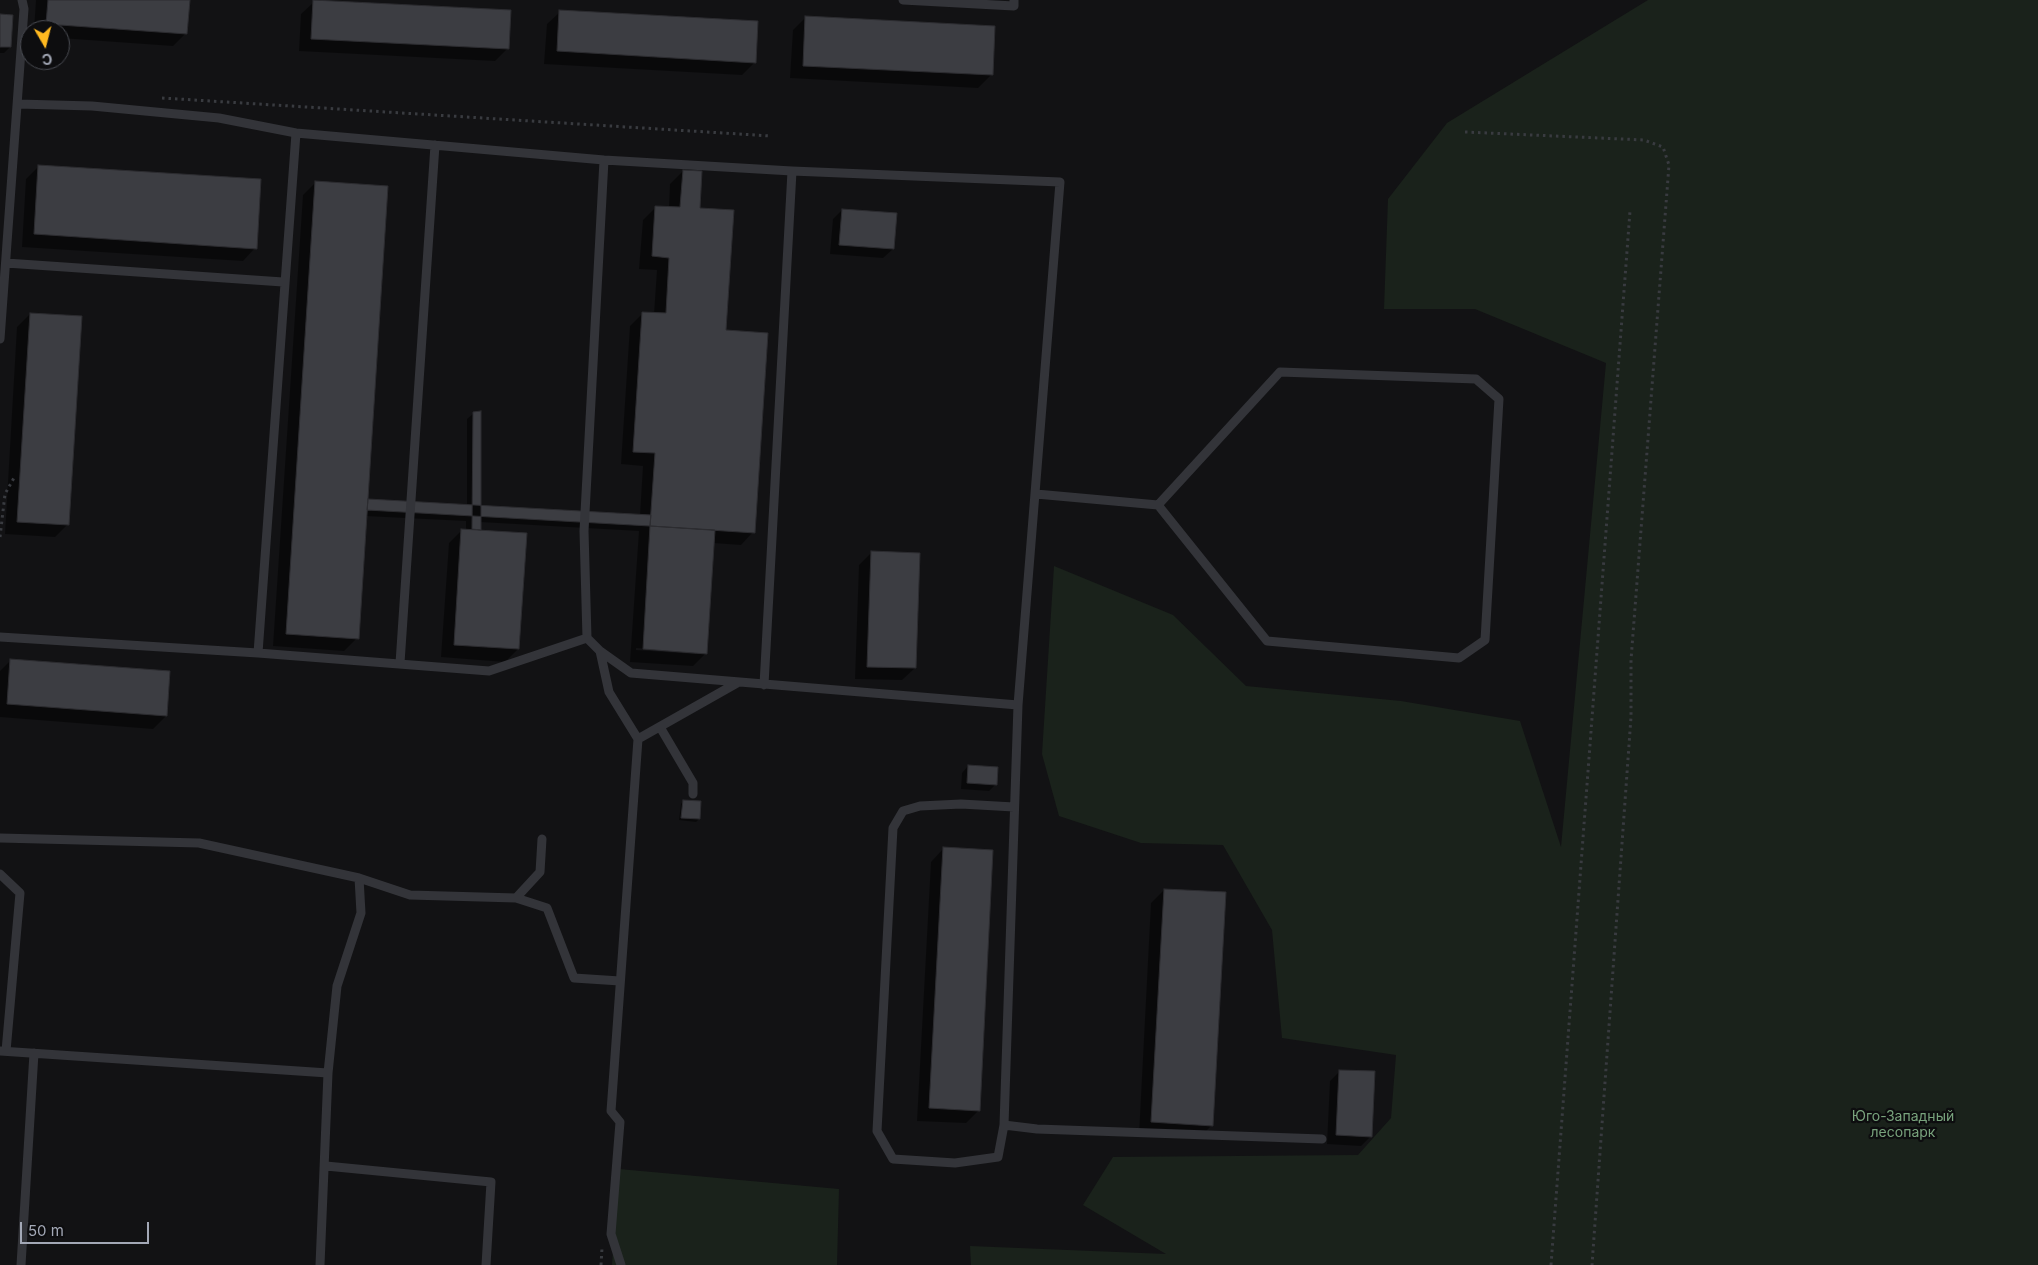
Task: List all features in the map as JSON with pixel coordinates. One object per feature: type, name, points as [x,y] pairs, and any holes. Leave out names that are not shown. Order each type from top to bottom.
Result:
[{"type":"lane","points":[[0,339],[18,104],[24,9],[22,0]]},
{"type":"lane","points":[[903,0],[1014,6],[1014,0]]},
{"type":"lane","points":[[18,104],[92,106],[219,118],[296,133],[604,160],[792,171],[1060,182],[1018,704],[1004,1125],[998,1158],[955,1164],[892,1159],[877,1131],[893,828],[903,811],[920,806],[961,804],[1014,807]]},
{"type":"lane","points":[[258,653],[283,282],[296,133]]},
{"type":"lane","points":[[400,664],[435,145]]},
{"type":"lane","points":[[604,160],[584,531],[587,638],[600,651],[631,674],[1018,704]]},
{"type":"lane","points":[[764,685],[792,171]]},
{"type":"lane","points":[[6,263],[283,282]]},
{"type":"lane","points":[[1036,494],[1158,505],[1267,641],[1459,658],[1485,640],[1499,399],[1476,379],[1280,372],[1158,505]]},
{"type":"lane","points":[[0,637],[258,653],[488,671],[587,638]]},
{"type":"lane","points":[[600,651],[609,692],[638,739],[610,1110],[620,1122],[611,1234],[621,1265]]},
{"type":"lane","points":[[638,739],[737,683]]},
{"type":"lane","points":[[660,727],[693,783],[693,794]]},
{"type":"lane","points":[[0,838],[199,842],[359,878],[410,895],[516,898],[547,908],[574,978],[620,981]]},
{"type":"lane","points":[[516,898],[540,872],[542,839]]},
{"type":"lane","points":[[0,874],[20,893],[3,1051],[328,1073]]},
{"type":"lane","points":[[320,1265],[326,1166],[328,1073],[337,986],[361,913],[359,878]]},
{"type":"lane","points":[[21,1265],[34,1053]]},
{"type":"lane","points":[[1004,1125],[1037,1129],[1322,1139]]},
{"type":"lane","points":[[326,1166],[491,1182],[486,1265]]},
{"type":"path","points":[[157,98],[771,136]]},
{"type":"path","points":[[1465,132],[1644,140],[1663,147],[1669,165],[1631,660],[1631,727],[1592,1265]]},
{"type":"path","points":[[1551,1265],[1630,210]]},
{"type":"path","points":[[0,537],[5,494],[15,476]]},
{"type":"green space","name":"Юго-Западный лесопарк","points":[[1648,0],[2038,0],[2038,1265],[971,1265],[970,1246],[1166,1254],[1083,1205],[1113,1157],[1358,1155],[1391,1118],[1396,1055],[1282,1038],[1272,930],[1223,845],[1141,843],[1059,816],[1042,754],[1054,566],[1173,615],[1246,686],[1401,701],[1520,721],[1561,847],[1606,363],[1475,309],[1384,309],[1388,199],[1447,123]]},
{"type":"green space","points":[[619,1169],[839,1189],[837,1265],[612,1265]]},
{"type":"building","points":[[48,0],[190,0],[187,34],[70,26],[70,20],[46,20]]},
{"type":"building","points":[[313,0],[511,10],[509,49],[311,39]]},
{"type":"building","points":[[559,10],[758,21],[756,63],[557,51]]},
{"type":"building","points":[[0,14],[13,15],[11,47],[0,47]]},
{"type":"building","points":[[805,16],[995,26],[993,75],[803,66]]},
{"type":"building","points":[[38,165],[261,179],[257,249],[34,234]]},
{"type":"building","points":[[683,170],[702,171],[700,208],[734,210],[726,330],[768,333],[755,533],[650,526],[655,453],[633,452],[642,312],[666,313],[669,258],[652,256],[655,206],[680,207]]},
{"type":"building","points":[[315,181],[388,186],[359,639],[286,634]]},
{"type":"building","points":[[842,209],[897,213],[894,249],[839,245]]},
{"type":"building","points":[[30,313],[82,316],[69,525],[17,522]]},
{"type":"building","points":[[481,411],[481,530],[472,529],[473,412]]},
{"type":"building","points":[[368,499],[651,515],[650,526],[367,510]]},
{"type":"building","points":[[650,526],[715,530],[707,654],[643,649]]},
{"type":"building","points":[[461,529],[527,533],[519,649],[454,645]]},
{"type":"building","points":[[871,551],[920,553],[916,668],[867,667]]},
{"type":"building","points":[[10,659],[170,671],[167,716],[7,704]]},
{"type":"building","points":[[968,765],[998,767],[997,785],[967,783]]},
{"type":"building","points":[[683,800],[701,801],[700,819],[681,818]]},
{"type":"building","points":[[943,847],[993,850],[980,1111],[929,1108]]},
{"type":"building","points":[[1164,889],[1226,892],[1213,1126],[1151,1122]]},
{"type":"building","points":[[1339,1070],[1375,1071],[1372,1137],[1336,1135]]}]
